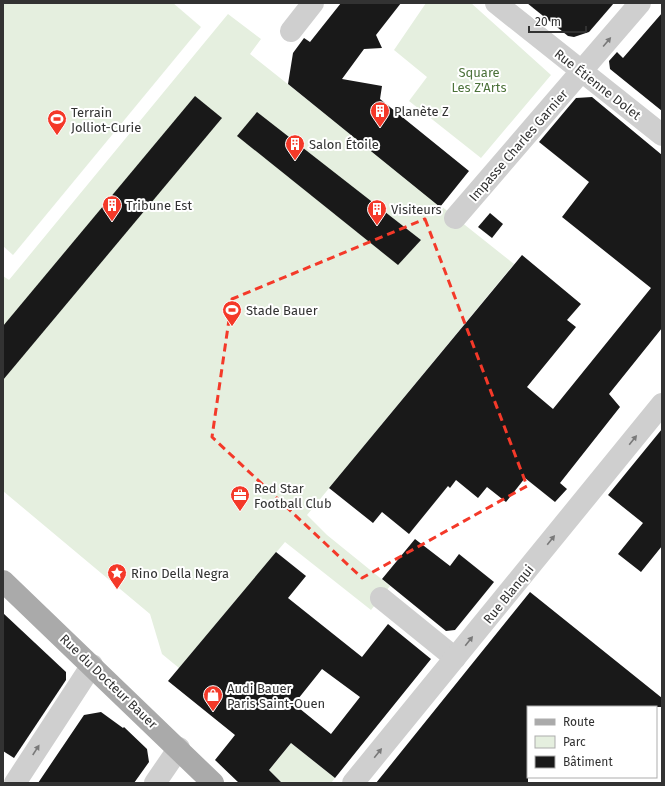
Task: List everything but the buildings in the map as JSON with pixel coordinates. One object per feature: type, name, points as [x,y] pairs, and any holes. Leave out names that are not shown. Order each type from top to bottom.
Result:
[{"type":"main road","name":"Rue du Docteur Bauer","points":[[3,581],[213,783]]},
{"type":"street","points":[[291,32],[313,3]]},
{"type":"street","name":"Rue Étienne Dolet","points":[[496,3],[662,135]]},
{"type":"street","name":"Impasse Charles Garnier","points":[[455,218],[640,3]]},
{"type":"street","name":"Rue Blanqui","points":[[353,783],[662,404]]},
{"type":"street","points":[[381,598],[455,658]]},
{"type":"street","points":[[15,783],[92,665]]},
{"type":"street","points":[[155,783],[178,748]]},
{"type":"highlighted area","points":[[425,219],[527,486],[362,578],[212,437],[232,299]]},
{"type":"green space","name":"Terrain Jolliot-Curie","points":[[3,3],[173,3],[201,27],[13,255],[3,246]]},
{"type":"green space","name":"Square Les Z'Arts","points":[[426,3],[471,3],[551,75],[481,158],[409,101],[427,77],[394,50]]},
{"type":"green space","name":"Stade Bauer","points":[[228,14],[261,39],[250,54],[514,264],[307,515],[327,535],[390,586],[371,610],[285,542],[179,668],[162,654],[150,614],[3,491],[3,276],[9,280]]},
{"type":"green space","points":[[291,743],[335,778],[331,783],[282,783],[269,770]]},
{"type":"place","name":"Planète Z","points":[[380,128]]},
{"type":"place","name":"Terrain Jolliot-Curie","points":[[57,136]]},
{"type":"place","name":"Salon Étoile","points":[[295,161]]},
{"type":"place","name":"Tribune Est","points":[[112,222]]},
{"type":"place","name":"Visiteurs","points":[[377,226]]},
{"type":"place","name":"Stade Bauer","points":[[232,327]]},
{"type":"place","name":"Red Star Football Club","points":[[240,512]]},
{"type":"place","name":"Rino Della Negra","points":[[117,590]]},
{"type":"place","name":"Audi Bauer Paris Saint-Ouen","points":[[213,712]]}]
